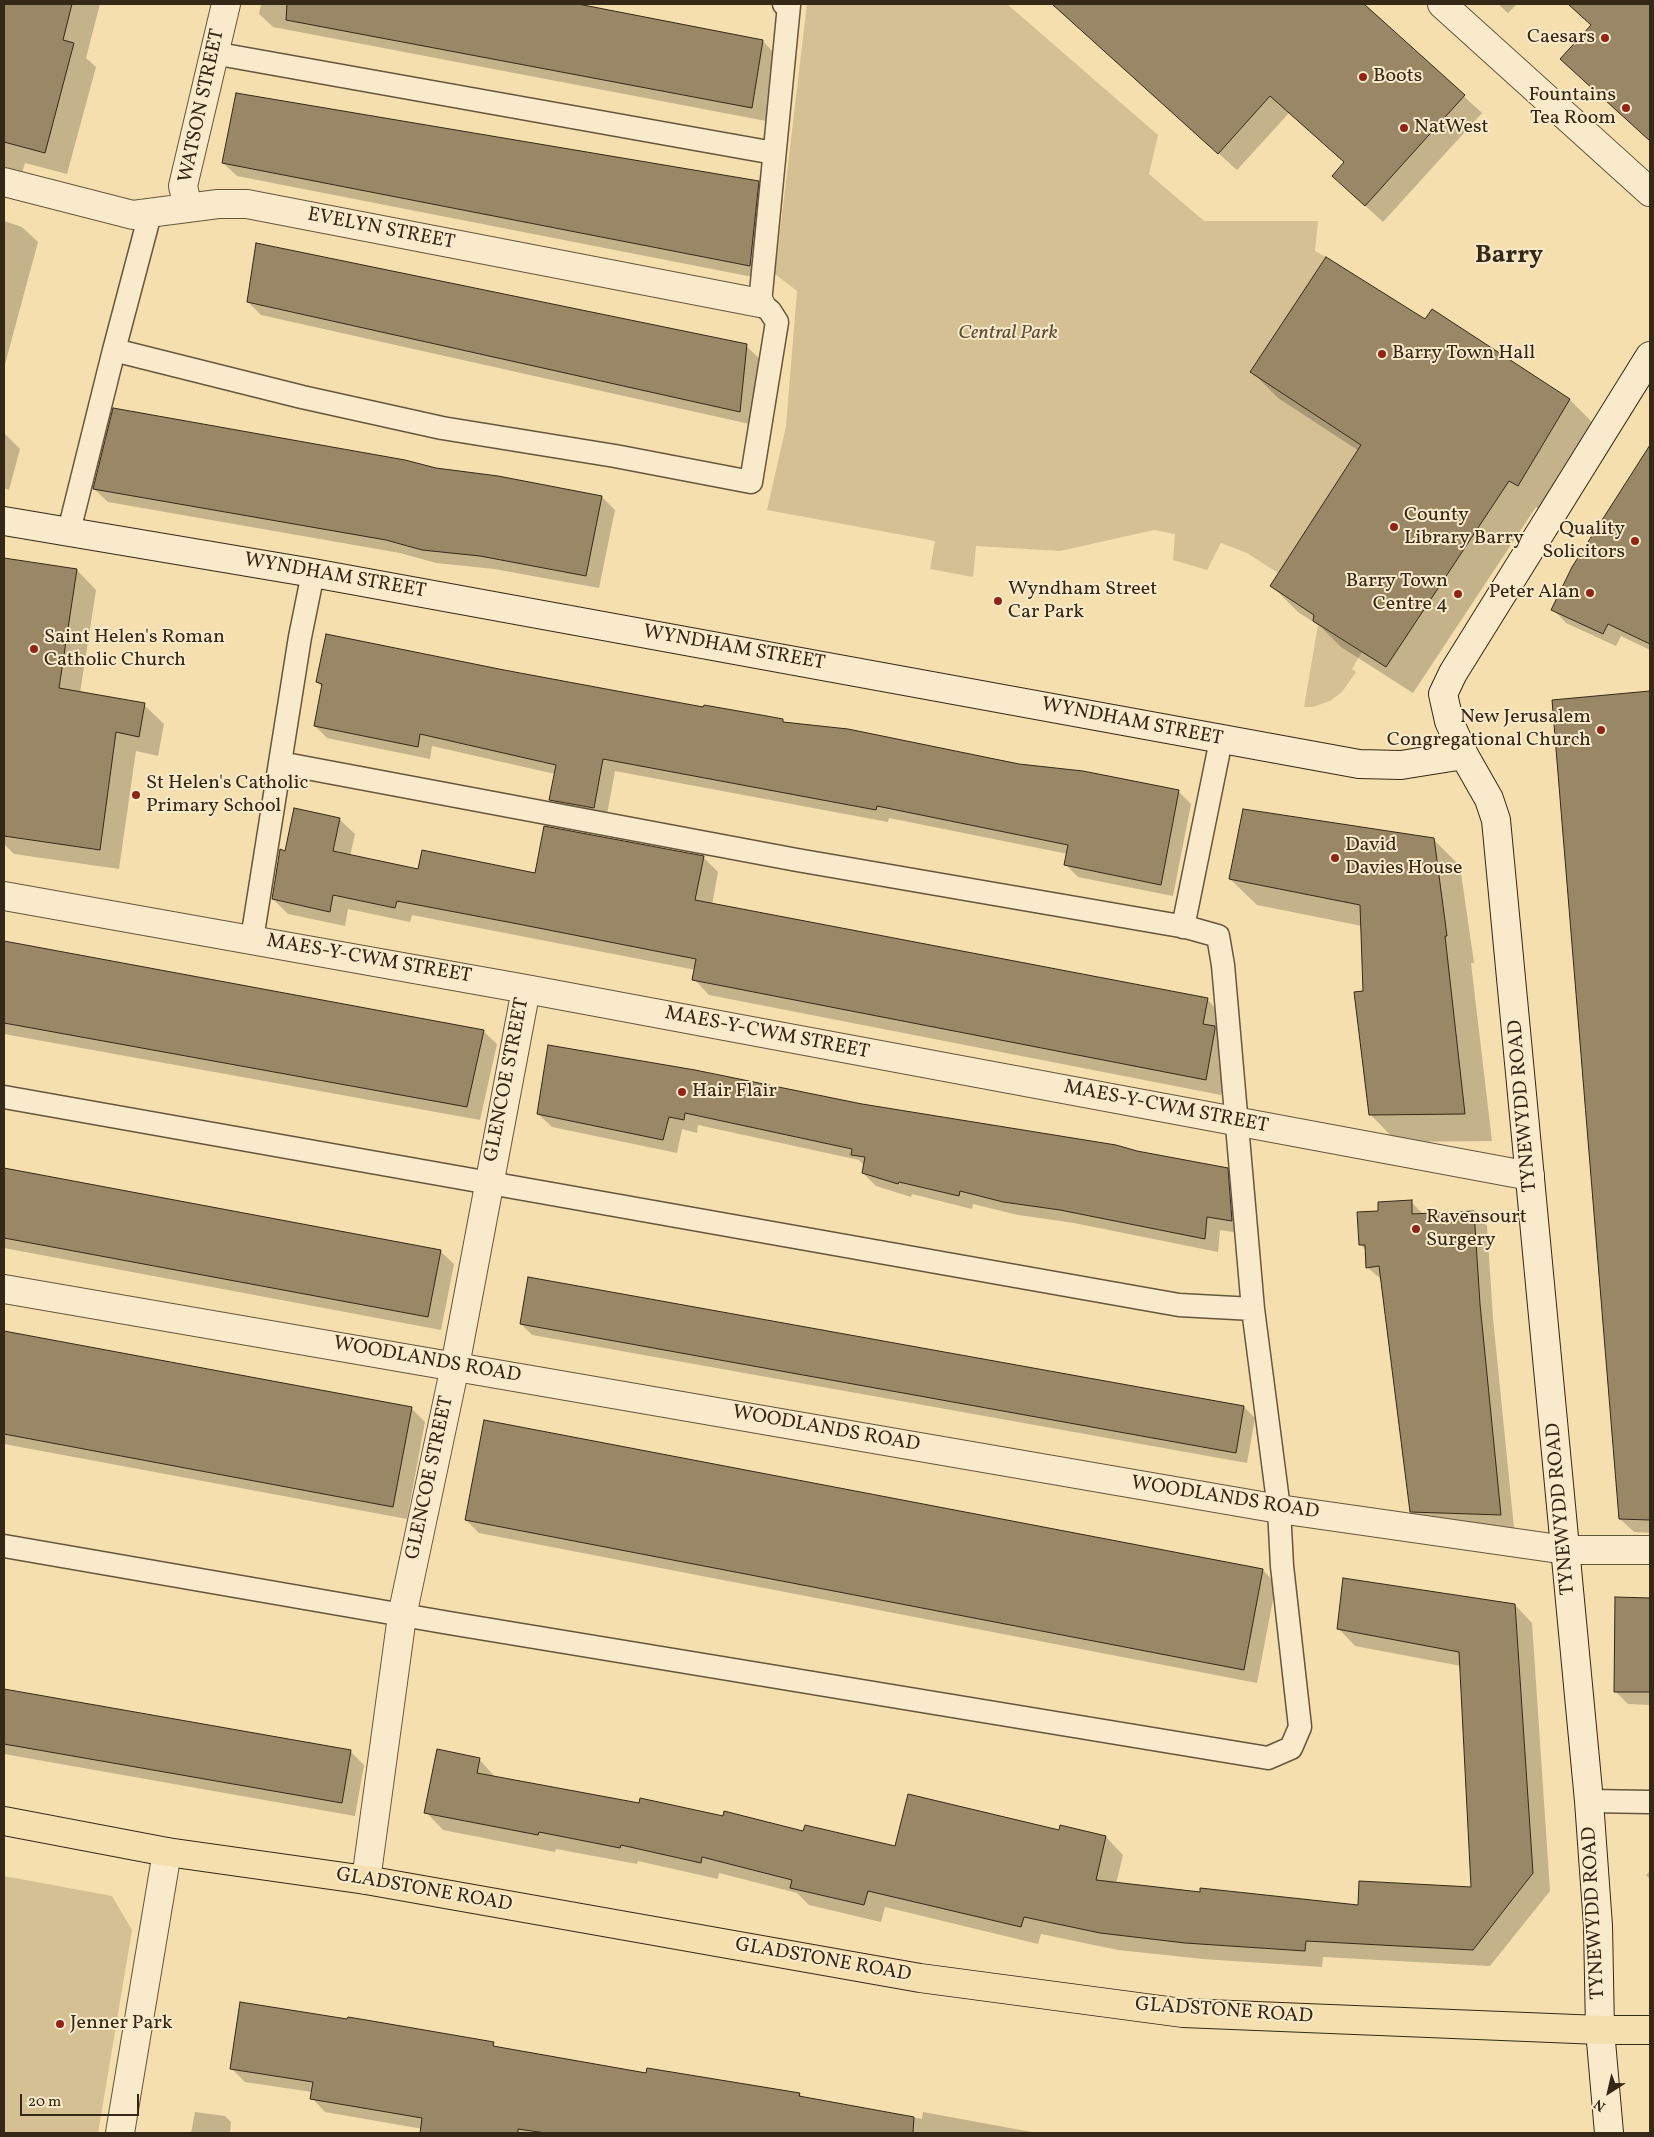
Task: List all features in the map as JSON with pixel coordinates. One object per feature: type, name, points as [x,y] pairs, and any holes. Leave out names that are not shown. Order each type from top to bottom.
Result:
[{"type":"main road","name":"GLADSTONE ROAD","points":[[4,1820],[167,1852],[366,1880],[920,1978],[1183,2013],[1600,2030],[1650,2030]]},
{"type":"street","name":"WATSON STREET","points":[[188,208],[183,186],[226,4]]},
{"type":"street","points":[[1442,4],[1650,192]]},
{"type":"street","name":"EVELYN STREET","points":[[4,182],[133,215],[218,204],[247,204],[760,303]]},
{"type":"street","name":"TYNEWYDD ROAD","points":[[1609,2133],[1600,2030],[1598,1926],[1589,1801],[1496,820],[1489,799],[1464,755],[1449,721],[1443,694],[1453,674],[1650,356]]},
{"type":"street","name":"WYNDHAM STREET","points":[[4,521],[313,573],[1359,764],[1401,765],[1464,755]]},
{"type":"street","name":"MAES-Y-CWM STREET","points":[[4,896],[526,989],[1530,1176]]},
{"type":"street","name":"GLENCOE STREET","points":[[366,1880],[402,1616],[455,1366],[526,989]]},
{"type":"street","name":"WOODLANDS ROAD","points":[[4,1288],[1279,1508],[1566,1550],[1650,1550]]},
{"type":"street","points":[[120,2133],[167,1852]]},
{"type":"lane","points":[[114,350],[302,397],[442,428],[615,456],[751,482],[777,322],[770,311],[760,303],[787,4]]},
{"type":"lane","points":[[213,53],[774,153]]},
{"type":"lane","points":[[69,532],[150,214]]},
{"type":"lane","points":[[252,939],[300,637],[313,573]]},
{"type":"lane","points":[[1182,927],[1221,740]]},
{"type":"lane","points":[[4,1546],[402,1616],[1268,1758],[1291,1748],[1300,1728],[1282,1566],[1279,1508],[1253,1310],[1235,1121],[1223,965],[1218,936],[1182,927],[807,861],[280,763]]},
{"type":"lane","points":[[4,1097],[1179,1305],[1253,1310]]},
{"type":"lane","points":[[1589,1801],[1650,1802]]},
{"type":"green space","name":"Central Park","points":[[807,4],[1007,4],[1158,135],[1149,174],[1204,221],[1318,221],[1315,251],[1326,257],[1250,372],[1361,445],[1278,573],[1247,553],[1221,543],[1207,570],[1173,560],[1175,534],[1154,530],[1060,551],[976,546],[973,577],[930,569],[935,541],[767,510],[786,426],[797,291],[775,274]]},
{"type":"green space","points":[[1318,625],[1362,652],[1352,669],[1356,672],[1342,692],[1330,701],[1313,707],[1304,707]]},
{"type":"green space","name":"Jenner Park","points":[[4,1876],[112,1896],[132,1930],[98,2133],[4,2133]]},
{"type":"building","points":[[4,4],[72,4],[63,40],[74,43],[45,153],[4,142]]},
{"type":"building","points":[[287,4],[578,4],[763,40],[752,108],[286,20]]},
{"type":"building","points":[[1052,4],[1364,4],[1465,95],[1365,206],[1332,176],[1344,162],[1270,96],[1218,154]]},
{"type":"building","points":[[1568,4],[1650,4],[1650,141],[1560,59],[1591,25]]},
{"type":"building","points":[[236,93],[759,181],[750,266],[222,163]]},
{"type":"building","points":[[256,243],[747,344],[740,412],[247,302]]},
{"type":"building","points":[[1326,257],[1425,319],[1432,309],[1570,399],[1518,486],[1509,481],[1386,667],[1313,621],[1314,615],[1270,586],[1361,445],[1250,372]]},
{"type":"building","points":[[113,408],[405,460],[436,468],[498,476],[602,496],[586,576],[480,556],[422,550],[386,540],[93,489]]},
{"type":"building","points":[[1650,445],[1650,644],[1608,624],[1603,634],[1551,610],[1572,567]]},
{"type":"building","points":[[4,558],[77,569],[59,688],[145,703],[139,737],[116,732],[100,850],[4,836]]},
{"type":"building","points":[[326,634],[504,670],[703,707],[704,705],[783,719],[783,722],[848,729],[1019,764],[1083,771],[1179,790],[1161,885],[1064,865],[1068,845],[877,806],[876,810],[603,759],[594,808],[549,800],[556,765],[420,734],[418,747],[314,726],[322,684],[316,682]]},
{"type":"building","points":[[1650,691],[1650,1520],[1619,1519],[1552,700]]},
{"type":"building","points":[[294,808],[340,818],[333,851],[418,869],[422,850],[535,873],[544,826],[704,856],[695,900],[1208,998],[1203,1024],[1215,1026],[1215,1029],[1206,1080],[692,980],[696,959],[513,923],[397,901],[395,908],[333,895],[330,912],[272,899],[280,849],[285,851]]},
{"type":"building","points":[[1243,809],[1434,838],[1447,936],[1445,936],[1465,1114],[1369,1115],[1354,992],[1363,991],[1360,905],[1229,879]]},
{"type":"building","points":[[4,941],[484,1030],[467,1107],[4,1023]]},
{"type":"building","points":[[548,1045],[695,1070],[862,1104],[1116,1145],[1137,1151],[1228,1168],[1232,1221],[1207,1217],[1205,1239],[1060,1210],[1003,1202],[960,1191],[959,1196],[899,1182],[898,1184],[862,1173],[865,1157],[851,1155],[852,1149],[685,1113],[684,1120],[669,1117],[663,1140],[537,1114]]},
{"type":"building","points":[[4,1168],[441,1250],[428,1317],[4,1238]]},
{"type":"building","points":[[1412,1200],[1412,1214],[1474,1211],[1480,1304],[1501,1515],[1410,1512],[1379,1266],[1366,1268],[1365,1245],[1359,1245],[1357,1212],[1378,1211],[1378,1202]]},
{"type":"building","points":[[528,1277],[1244,1406],[1236,1453],[520,1324]]},
{"type":"building","points":[[4,1331],[412,1407],[393,1507],[4,1434]]},
{"type":"building","points":[[484,1420],[1263,1569],[1244,1670],[465,1520]]},
{"type":"building","points":[[1343,1578],[1515,1604],[1533,1873],[1473,1950],[1306,1941],[1305,1951],[1185,1943],[1100,1933],[1024,1917],[1021,1927],[868,1891],[864,1905],[790,1888],[792,1880],[702,1857],[701,1863],[621,1845],[620,1848],[539,1832],[538,1835],[424,1813],[437,1749],[480,1758],[477,1773],[639,1803],[640,1798],[723,1816],[724,1811],[803,1831],[805,1825],[895,1846],[908,1794],[1059,1830],[1060,1825],[1106,1836],[1096,1880],[1200,1892],[1200,1888],[1358,1905],[1359,1881],[1471,1887],[1459,1652],[1337,1629]]},
{"type":"building","points":[[1615,1597],[1650,1598],[1650,1692],[1614,1692]]},
{"type":"building","points":[[4,1689],[351,1750],[342,1803],[4,1744]]},
{"type":"building","points":[[240,2002],[347,2019],[348,2017],[494,2042],[493,2046],[646,2073],[647,2068],[800,2093],[799,2096],[914,2117],[913,2133],[546,2133],[518,2129],[518,2133],[420,2133],[422,2118],[310,2099],[313,2082],[230,2069]]},
{"type":"place","name":"Caesars","points":[[1605,38]]},
{"type":"place","name":"Boots","points":[[1363,77]]},
{"type":"place","name":"Fountains Tea Room","points":[[1626,108]]},
{"type":"place","name":"NatWest","points":[[1404,128]]},
{"type":"place","name":"Barry Town Hall","points":[[1382,354]]},
{"type":"place","name":"County Library Barry","points":[[1394,527]]},
{"type":"place","name":"Quality Solicitors","points":[[1635,541]]},
{"type":"place","name":"Peter Alan","points":[[1590,593]]},
{"type":"place","name":"Barry Town Centre 4","points":[[1458,594]]},
{"type":"place","name":"Wyndham Street Car Park","points":[[998,601]]},
{"type":"place","name":"Saint Helen's Roman Catholic Church","points":[[34,649]]},
{"type":"place","name":"New Jerusalem Congregational Church","points":[[1601,730]]},
{"type":"place","name":"St Helen's Catholic Primary School","points":[[136,795]]},
{"type":"place","name":"David Davies House","points":[[1335,858]]},
{"type":"place","name":"Hair Flair","points":[[682,1092]]},
{"type":"place","name":"Ravensourt Surgery","points":[[1416,1229]]},
{"type":"place","name":"Jenner Park","points":[[60,2024]]},
{"type":"district","name":"Barry","points":[[1509,257]]}]
